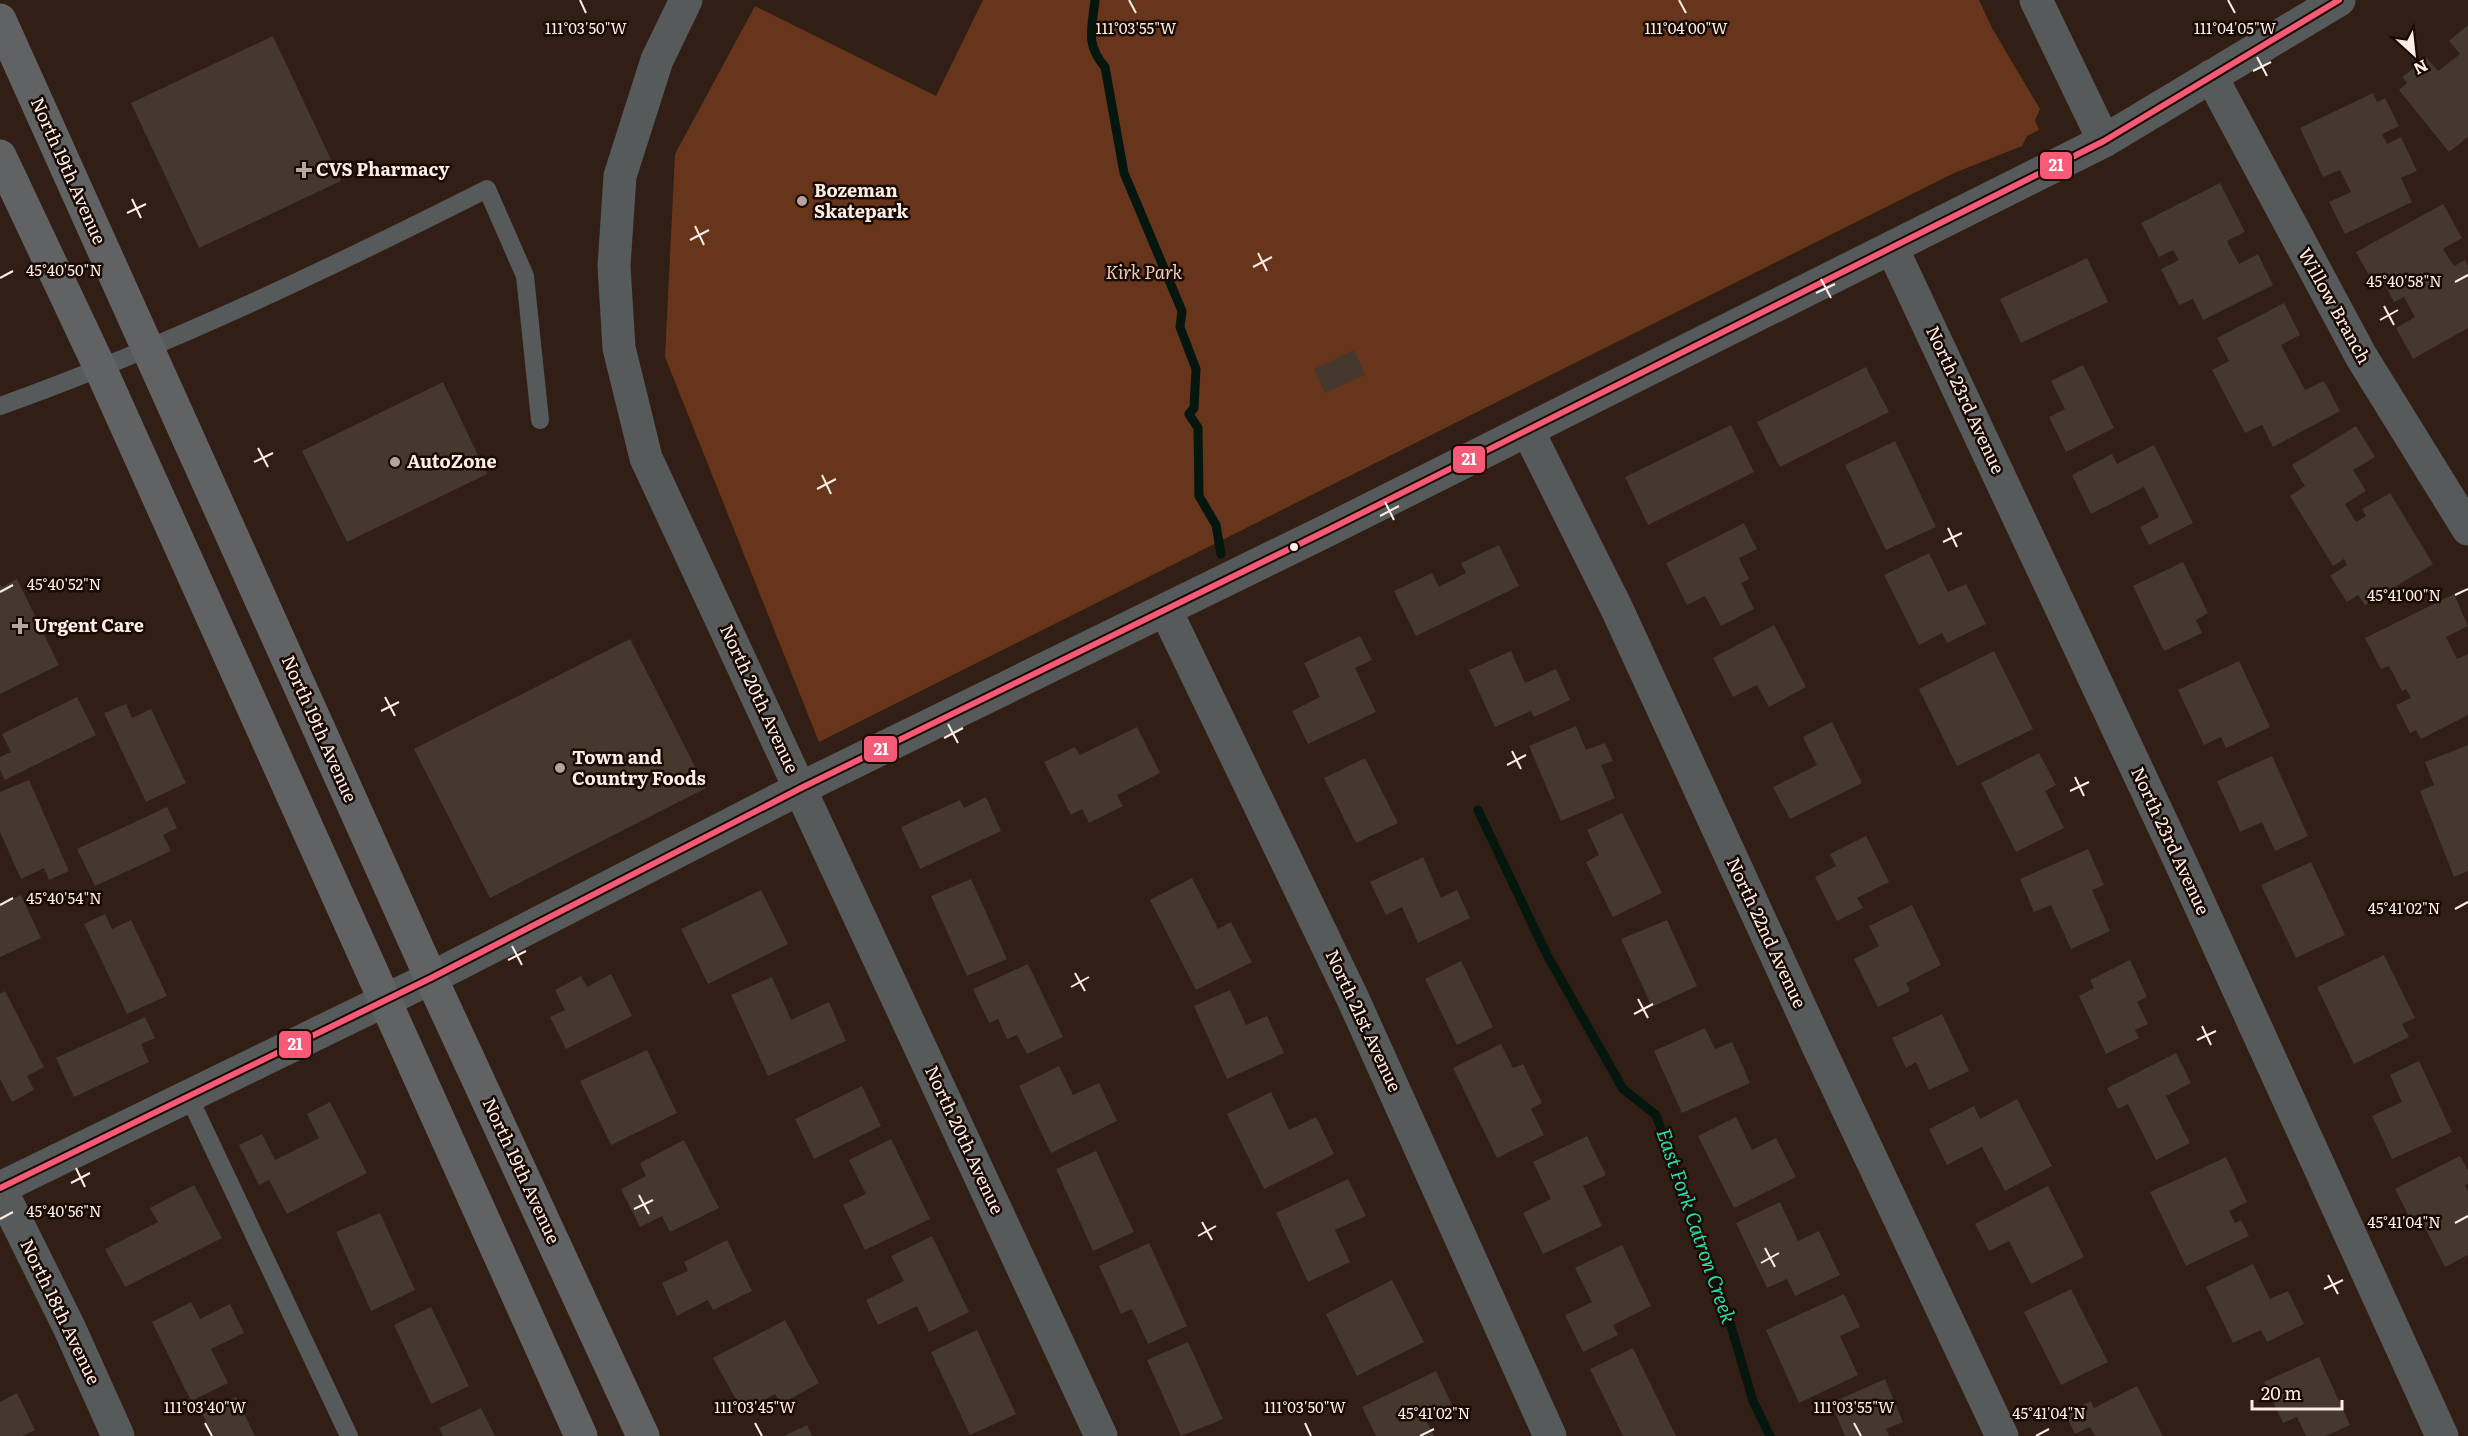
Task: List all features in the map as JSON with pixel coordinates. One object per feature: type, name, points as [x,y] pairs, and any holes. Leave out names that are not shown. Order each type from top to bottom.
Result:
[{"type":"main road","name":"North 19th Avenue","points":[[0,20],[431,978],[643,1436]]},
{"type":"main road","points":[[0,156],[101,370],[581,1436]]},
{"type":"street","name":"North 20th Avenue","points":[[686,0],[657,60],[620,176],[614,266],[619,348],[646,458],[1101,1436]]},
{"type":"street","points":[[2036,0],[2104,141]]},
{"type":"street","points":[[0,1188],[383,999],[431,978],[801,788],[1166,611],[2104,141],[2339,0]]},
{"type":"street","name":"Willow Branch","points":[[2211,76],[2361,357],[2468,529]]},
{"type":"street","name":"North 23rd Avenue","points":[[1892,248],[2179,859],[2442,1436]]},
{"type":"street","name":"North 22nd Avenue","points":[[1528,431],[1616,607],[1818,1046],[2002,1436]]},
{"type":"street","name":"North 21st Avenue","points":[[1166,611],[1348,988],[1550,1436]]},
{"type":"street","name":"North 18th Avenue","points":[[0,1188],[69,1327],[118,1436]]},
{"type":"lane","points":[[0,406],[101,370],[149,350],[487,189],[525,276],[540,420]]},
{"type":"lane","points":[[189,1096],[349,1436]]},
{"type":"green space","name":"Kirk Park","points":[[983,0],[1979,0],[1992,28],[2040,109],[2035,120],[2039,130],[2027,136],[2022,146],[1954,173],[819,742],[665,357],[675,154],[755,6],[936,96]]},
{"type":"building","points":[[2468,25],[2468,137],[2449,152],[2399,90],[2407,83],[2402,77],[2427,58],[2438,71],[2460,54],[2449,41]]},
{"type":"building","name":"CVS Pharmacy","points":[[273,36],[341,181],[199,248],[131,103]]},
{"type":"building","points":[[2373,93],[2377,102],[2385,98],[2399,126],[2382,134],[2387,144],[2401,137],[2417,171],[2401,178],[2412,202],[2345,234],[2329,202],[2351,192],[2340,170],[2323,177],[2300,128]]},
{"type":"building","points":[[2220,183],[2245,232],[2227,241],[2239,264],[2258,254],[2273,285],[2203,320],[2193,299],[2179,305],[2161,269],[2179,260],[2173,250],[2159,257],[2141,223]]},
{"type":"building","points":[[2443,204],[2462,238],[2443,249],[2454,266],[2465,260],[2468,266],[2468,328],[2413,359],[2396,328],[2415,317],[2404,297],[2394,302],[2381,278],[2373,283],[2356,252]]},
{"type":"building","points":[[2087,258],[2108,302],[2021,343],[2000,299]]},
{"type":"building","points":[[2284,303],[2300,335],[2281,345],[2305,390],[2324,381],[2340,411],[2273,447],[2262,425],[2245,433],[2212,370],[2229,361],[2217,338]]},
{"type":"building","points":[[1354,350],[1365,375],[1325,393],[1314,369]]},
{"type":"building","points":[[2083,365],[2114,428],[2066,452],[2049,417],[2065,409],[2051,381]]},
{"type":"building","points":[[1866,367],[1889,412],[1780,467],[1757,422]]},
{"type":"building","name":"AutoZone","points":[[443,382],[487,474],[347,542],[302,451]]},
{"type":"building","points":[[1731,425],[1754,472],[1648,525],[1625,477]]},
{"type":"building","points":[[2356,426],[2375,457],[2353,470],[2366,491],[2345,504],[2356,522],[2366,516],[2362,509],[2390,493],[2433,564],[2365,605],[2358,595],[2347,602],[2330,576],[2347,565],[2344,559],[2333,566],[2290,496],[2305,486],[2292,465]]},
{"type":"building","points":[[1895,441],[1936,527],[1886,550],[1845,465]]},
{"type":"building","points":[[2154,445],[2193,523],[2149,545],[2140,527],[2159,517],[2144,487],[2091,514],[2072,475],[2112,454],[2117,464]]},
{"type":"building","points":[[1744,523],[1757,549],[1739,558],[1749,579],[1741,583],[1754,609],[1721,626],[1705,596],[1687,605],[1666,563]]},
{"type":"building","points":[[1499,545],[1519,586],[1416,636],[1394,591],[1432,573],[1439,587],[1466,573],[1461,563]]},
{"type":"building","points":[[1929,553],[1948,592],[1966,584],[1986,624],[1947,643],[1942,633],[1919,645],[1884,575]]},
{"type":"building","points":[[2183,562],[2208,613],[2196,620],[2202,633],[2164,651],[2133,586]]},
{"type":"building","name":"Urgent Care","points":[[17,579],[59,665],[0,694],[0,584],[2,587]]},
{"type":"building","points":[[2454,594],[2468,626],[2446,637],[2457,659],[2468,654],[2468,715],[2421,739],[2416,730],[2410,733],[2396,705],[2411,698],[2406,689],[2402,691],[2389,666],[2381,669],[2365,638]]},
{"type":"building","points":[[1774,625],[1806,687],[1769,707],[1757,685],[1733,697],[1713,658]]},
{"type":"building","points":[[1360,636],[1372,660],[1355,668],[1376,712],[1308,744],[1292,711],[1320,697],[1304,663]]},
{"type":"building","name":"Town and Country Foods","points":[[630,639],[706,788],[490,898],[414,749]]},
{"type":"building","points":[[1511,651],[1525,683],[1556,669],[1570,700],[1534,717],[1531,711],[1495,727],[1469,670]]},
{"type":"building","points":[[1994,651],[2033,729],[1957,766],[1919,689]]},
{"type":"building","points":[[2239,661],[2270,727],[2226,748],[2221,737],[2204,745],[2178,690]]},
{"type":"building","points":[[77,697],[96,735],[5,780],[0,770],[0,757],[11,752],[2,734]]},
{"type":"building","points":[[126,704],[132,718],[151,709],[186,783],[146,802],[104,713]]},
{"type":"building","points":[[1832,722],[1862,783],[1790,819],[1773,787],[1817,765],[1803,737]]},
{"type":"building","points":[[1576,726],[1586,750],[1605,743],[1613,761],[1601,765],[1615,798],[1561,821],[1529,746]]},
{"type":"building","points":[[1137,727],[1160,773],[1117,795],[1123,806],[1089,823],[1082,809],[1071,815],[1044,762],[1075,747],[1080,755]]},
{"type":"building","points":[[2468,745],[2468,871],[2454,877],[2420,791],[2434,785],[2425,762]]},
{"type":"building","points":[[2039,753],[2056,785],[2045,791],[2064,828],[2016,852],[1981,783]]},
{"type":"building","points":[[2272,756],[2308,836],[2275,851],[2262,822],[2240,832],[2217,781]]},
{"type":"building","points":[[1365,758],[1398,823],[1356,843],[1324,778]]},
{"type":"building","points":[[29,780],[69,871],[49,880],[44,868],[21,879],[0,832],[0,792]]},
{"type":"building","points":[[986,797],[1001,831],[920,869],[901,827],[960,800],[964,808]]},
{"type":"building","points":[[167,807],[177,828],[163,835],[171,851],[95,886],[77,849]]},
{"type":"building","points":[[1622,813],[1662,893],[1613,917],[1586,862],[1599,855],[1587,830]]},
{"type":"building","points":[[1866,836],[1889,882],[1857,898],[1863,908],[1837,921],[1815,877],[1836,866],[1830,854]]},
{"type":"building","points":[[2088,849],[2104,885],[2092,890],[2110,931],[2071,949],[2051,905],[2034,912],[2020,879]]},
{"type":"building","points":[[1423,857],[1441,898],[1457,890],[1470,918],[1418,943],[1402,907],[1386,915],[1370,882]]},
{"type":"building","points":[[2311,862],[2345,935],[2296,958],[2261,885]]},
{"type":"building","points":[[1192,878],[1218,929],[1231,922],[1252,962],[1196,990],[1150,900]]},
{"type":"building","points":[[971,879],[1007,959],[967,976],[931,896]]},
{"type":"building","points":[[761,890],[788,944],[708,984],[681,929]]},
{"type":"building","points":[[21,895],[41,938],[0,957],[0,905]]},
{"type":"building","points":[[1912,905],[1941,965],[1906,983],[1910,991],[1878,1007],[1854,959],[1879,946],[1869,926]]},
{"type":"building","points":[[105,914],[112,929],[131,920],[167,996],[127,1014],[84,924]]},
{"type":"building","points":[[1667,920],[1697,986],[1652,1007],[1621,939]]},
{"type":"building","points":[[2384,955],[2415,1018],[2402,1024],[2409,1037],[2354,1064],[2317,987]]},
{"type":"building","points":[[2130,960],[2147,997],[2137,1002],[2148,1024],[2135,1030],[2139,1038],[2106,1054],[2079,996],[2094,988],[2090,980]]},
{"type":"building","points":[[1461,961],[1493,1027],[1457,1045],[1425,979]]},
{"type":"building","points":[[1028,964],[1063,1037],[1027,1054],[1017,1035],[1007,1039],[998,1019],[989,1023],[973,989]]},
{"type":"building","points":[[611,974],[632,1016],[566,1049],[550,1017],[565,1010],[555,990],[581,976],[587,987]]},
{"type":"building","points":[[772,977],[791,1020],[829,1002],[846,1041],[768,1076],[731,995]]},
{"type":"building","points":[[1230,990],[1246,1025],[1267,1016],[1284,1053],[1227,1079],[1194,1006]]},
{"type":"building","points":[[5,991],[44,1067],[27,1076],[34,1090],[12,1102],[0,1079],[0,994]]},
{"type":"building","points":[[1942,1014],[1969,1071],[1929,1090],[1916,1062],[1906,1068],[1892,1038]]},
{"type":"building","points":[[145,1017],[155,1038],[141,1044],[149,1062],[74,1097],[56,1058]]},
{"type":"building","points":[[1705,1028],[1715,1049],[1732,1042],[1750,1083],[1682,1113],[1654,1051]]},
{"type":"building","points":[[1501,1044],[1513,1068],[1523,1064],[1542,1103],[1531,1109],[1544,1135],[1497,1158],[1453,1068]]},
{"type":"building","points":[[647,1050],[677,1113],[611,1145],[580,1081]]},
{"type":"building","points":[[2176,1053],[2191,1083],[2166,1096],[2190,1143],[2156,1160],[2128,1104],[2118,1109],[2107,1088]]},
{"type":"building","points":[[2419,1061],[2452,1132],[2392,1159],[2372,1116],[2402,1102],[2390,1075]]},
{"type":"building","points":[[1059,1066],[1073,1095],[1099,1083],[1117,1121],[1051,1153],[1019,1086]]},
{"type":"building","points":[[862,1086],[881,1126],[814,1159],[795,1119]]},
{"type":"building","points":[[1271,1092],[1289,1130],[1316,1117],[1334,1154],[1264,1189],[1227,1114]]},
{"type":"building","points":[[2017,1099],[2052,1166],[2005,1191],[1982,1147],[1947,1165],[1929,1129],[1974,1106],[1980,1119]]},
{"type":"building","points":[[330,1102],[367,1173],[287,1214],[269,1180],[259,1185],[239,1145],[262,1134],[275,1160],[319,1138],[307,1114]]},
{"type":"building","points":[[1736,1117],[1752,1150],[1776,1138],[1796,1177],[1734,1208],[1698,1136]]},
{"type":"building","points":[[1587,1136],[1606,1175],[1583,1186],[1602,1226],[1543,1254],[1523,1213],[1551,1199],[1533,1162]]},
{"type":"building","points":[[891,1139],[930,1219],[865,1250],[843,1205],[866,1194],[849,1160]]},
{"type":"building","points":[[684,1140],[719,1208],[670,1232],[662,1216],[640,1227],[621,1189],[646,1176],[640,1163]]},
{"type":"building","points":[[1096,1151],[1134,1232],[1093,1251],[1056,1169]]},
{"type":"building","points":[[2460,1156],[2468,1170],[2468,1184],[2465,1185],[2468,1191],[2468,1255],[2445,1267],[2418,1214],[2410,1218],[2395,1189]]},
{"type":"building","points":[[2226,1157],[2247,1202],[2229,1211],[2235,1223],[2241,1220],[2249,1236],[2186,1266],[2150,1192]]},
{"type":"building","points":[[1348,1179],[1366,1216],[1335,1230],[1350,1262],[1308,1282],[1276,1213]]},
{"type":"building","points":[[194,1185],[222,1238],[125,1287],[105,1249],[158,1222],[150,1208]]},
{"type":"building","points":[[2048,1186],[2084,1257],[2031,1284],[2009,1241],[1989,1251],[1975,1224]]},
{"type":"building","points":[[1780,1202],[1798,1241],[1819,1231],[1840,1275],[1795,1296],[1787,1279],[1767,1288],[1736,1223]]},
{"type":"building","points":[[380,1213],[415,1290],[371,1311],[336,1232]]},
{"type":"building","points":[[932,1236],[969,1312],[929,1332],[917,1306],[878,1325],[866,1300],[904,1281],[891,1256]]},
{"type":"building","points":[[727,1240],[752,1291],[713,1310],[708,1300],[677,1316],[662,1283],[688,1271],[684,1262]]},
{"type":"building","points":[[1149,1243],[1187,1326],[1148,1344],[1132,1309],[1121,1314],[1099,1266]]},
{"type":"building","points":[[1622,1245],[1651,1306],[1613,1325],[1618,1335],[1583,1352],[1565,1315],[1592,1302],[1575,1268]]},
{"type":"building","points":[[2253,1264],[2270,1299],[2288,1291],[2304,1324],[2267,1342],[2261,1330],[2233,1343],[2206,1287]]},
{"type":"building","points":[[1392,1280],[1424,1342],[1357,1376],[1326,1314]]},
{"type":"building","points":[[2071,1289],[2108,1362],[2061,1385],[2024,1312]]},
{"type":"building","points":[[1844,1294],[1860,1327],[1840,1336],[1858,1375],[1799,1403],[1766,1330]]},
{"type":"building","points":[[191,1302],[200,1319],[230,1304],[244,1333],[211,1349],[228,1383],[191,1401],[152,1322]]},
{"type":"building","points":[[431,1307],[469,1386],[431,1404],[394,1325]]},
{"type":"building","points":[[785,1320],[819,1383],[781,1404],[775,1394],[743,1412],[713,1358]]},
{"type":"building","points":[[977,1330],[1016,1414],[970,1435],[931,1352]]},
{"type":"building","points":[[1188,1342],[1223,1419],[1181,1436],[1147,1360]]},
{"type":"building","points":[[1633,1348],[1676,1436],[1623,1436],[1590,1369]]},
{"type":"building","points":[[2319,1357],[2350,1425],[2326,1436],[2306,1436],[2297,1417],[2283,1423],[2264,1382]]},
{"type":"building","points":[[1436,1371],[1452,1405],[1425,1418],[1434,1436],[1376,1436],[1362,1407]]},
{"type":"building","points":[[1885,1379],[1903,1422],[1886,1429],[1889,1436],[1845,1436],[1831,1403]]},
{"type":"building","points":[[2137,1386],[2163,1436],[2095,1436],[2090,1427],[2075,1434],[2065,1413],[2091,1401],[2094,1408]]},
{"type":"building","points":[[17,1393],[35,1430],[23,1436],[0,1436],[0,1402]]},
{"type":"building","points":[[236,1397],[255,1436],[213,1436],[202,1413]]},
{"type":"building","points":[[481,1408],[495,1436],[443,1436],[439,1428]]},
{"type":"building","points":[[807,1425],[812,1436],[784,1436]]},
{"type":"waterway","name":"East Fork Catron Creek","points":[[1095,0],[1092,43],[1105,67],[1124,173],[1182,311],[1180,327],[1196,369],[1194,408],[1189,414],[1198,428],[1199,496],[1216,525],[1221,554]]},
{"type":"waterway","name":"East Fork Catron Creek","points":[[1478,810],[1547,955],[1623,1089],[1656,1115],[1726,1309],[1753,1401],[1770,1436]]},
{"type":"transit line","name":"21","points":[[0,1188],[431,978],[801,788],[1328,530],[2104,141],[2339,0]]},
{"type":"place","name":"CVS Pharmacy","points":[[304,170]]},
{"type":"place","name":"Bozeman Skatepark","points":[[802,201]]},
{"type":"place","name":"AutoZone","points":[[395,462]]},
{"type":"place","name":"Urgent Care","points":[[20,626]]},
{"type":"place","name":"Town and Country Foods","points":[[560,768]]}]
